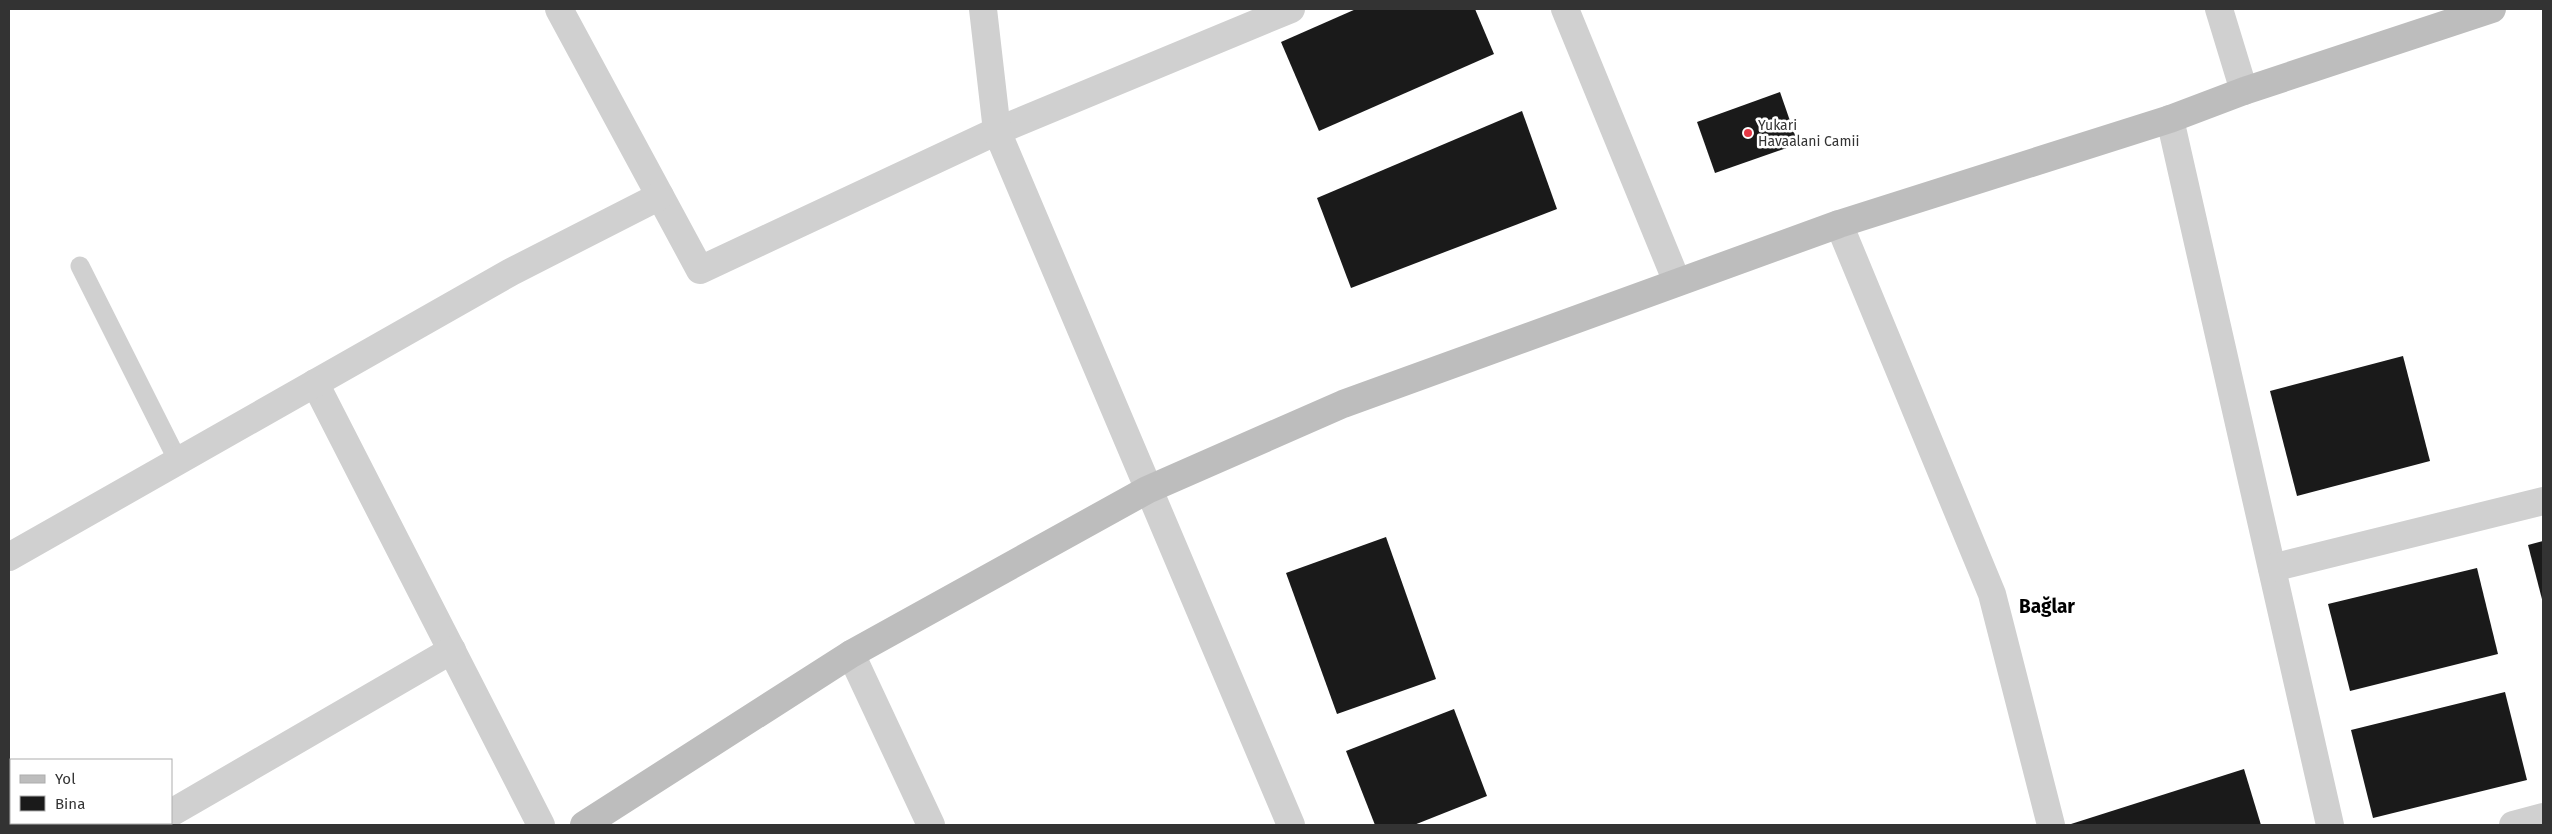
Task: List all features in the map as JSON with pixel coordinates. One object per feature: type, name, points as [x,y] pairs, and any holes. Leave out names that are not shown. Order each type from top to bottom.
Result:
[{"type":"street","points":[[559,9],[700,270],[997,130],[1291,9]]},
{"type":"street","points":[[983,9],[997,130],[1147,490],[1291,825]]},
{"type":"street","points":[[1565,9],[1677,282]]},
{"type":"street","points":[[2218,9],[2244,91]]},
{"type":"street","points":[[584,825],[850,654],[1147,490],[1343,404],[1839,224],[2170,119],[2244,91],[2492,9]]},
{"type":"street","points":[[2170,119],[2330,825]]},
{"type":"street","points":[[9,556],[511,272],[660,196]]},
{"type":"street","points":[[1839,224],[1992,594],[2051,825]]},
{"type":"street","points":[[315,383],[542,825]]},
{"type":"street","points":[[2272,568],[2543,501]]},
{"type":"street","points":[[172,812],[452,650]]},
{"type":"street","points":[[850,654],[931,825]]},
{"type":"street","points":[[2513,825],[2543,817]]},
{"type":"lane","points":[[80,266],[178,461]]},
{"type":"building","points":[[1356,9],[1475,9],[1494,54],[1319,131],[1281,42]]},
{"type":"building","name":"Yukari Havaalani Camii","points":[[1780,92],[1798,144],[1715,173],[1697,122]]},
{"type":"building","points":[[1522,111],[1557,209],[1351,288],[1317,198]]},
{"type":"building","points":[[2403,356],[2430,461],[2297,496],[2270,391]]},
{"type":"building","points":[[1386,537],[1436,679],[1337,714],[1286,573]]},
{"type":"building","points":[[2543,541],[2543,603],[2528,545]]},
{"type":"building","points":[[2477,568],[2498,654],[2350,691],[2328,604]]},
{"type":"building","points":[[2505,692],[2527,780],[2373,818],[2351,730]]},
{"type":"building","points":[[1454,709],[1487,796],[1414,825],[1375,825],[1346,751]]},
{"type":"building","points":[[2244,769],[2261,825],[2071,825],[2071,824]]},
{"type":"place","name":"Yukari Havaalani Camii","points":[[1748,133]]},
{"type":"district","name":"Bağlar","points":[[2047,606]]}]
